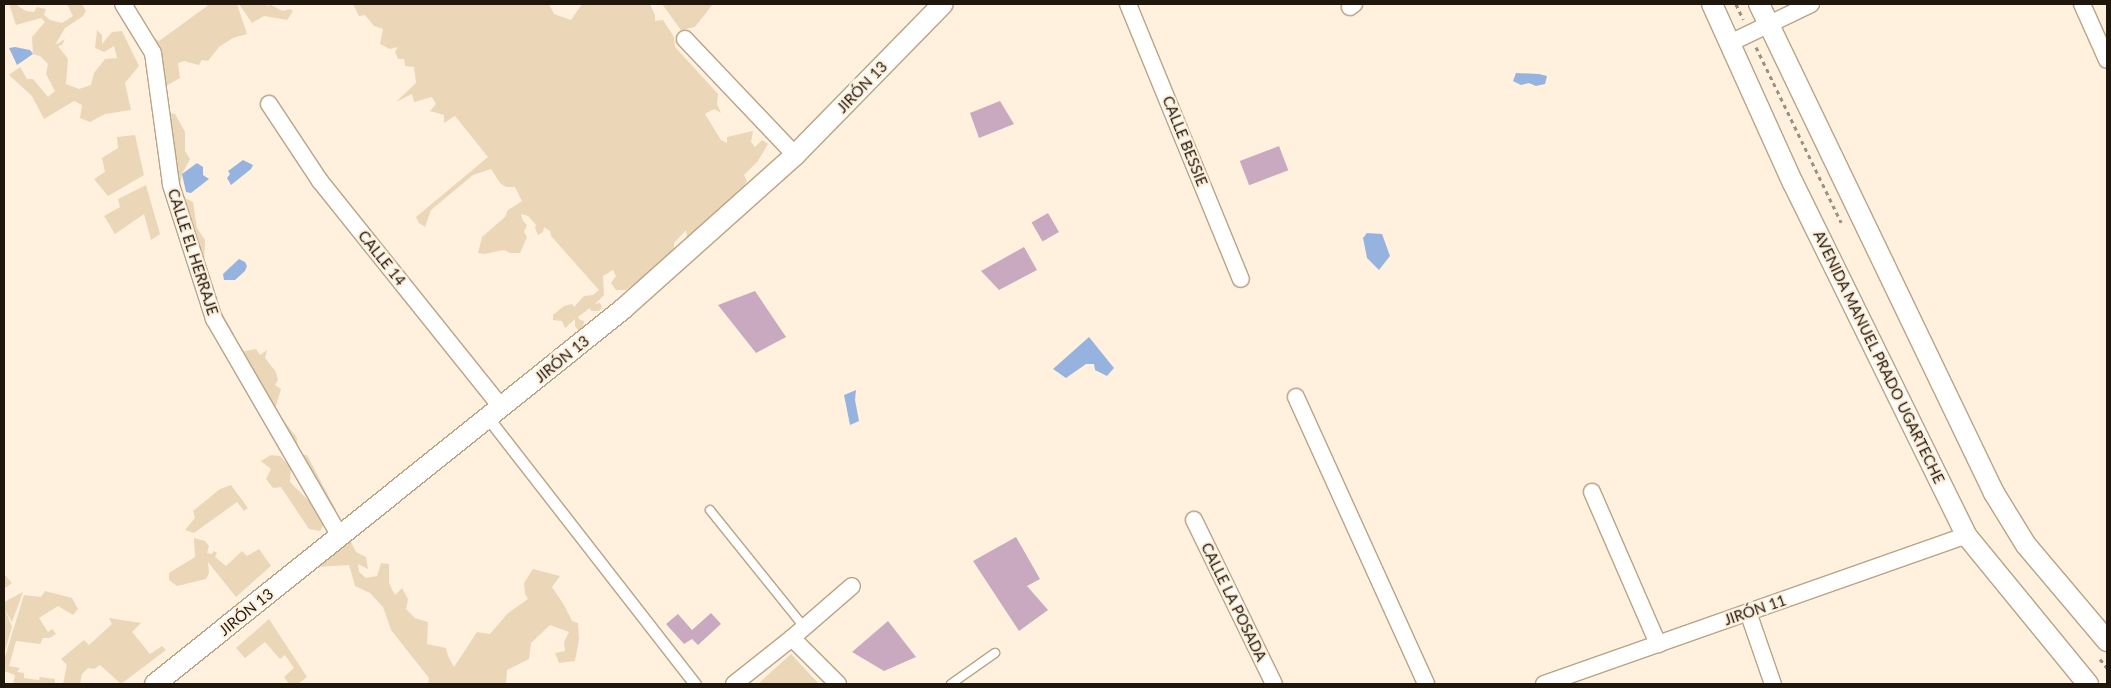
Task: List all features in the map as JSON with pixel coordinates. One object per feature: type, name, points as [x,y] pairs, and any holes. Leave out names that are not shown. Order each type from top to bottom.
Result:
[{"type":"street","name":"CALLE EL HERRAJE","points":[[123,4],[153,53],[171,185],[214,319],[340,536]]},
{"type":"street","name":"JIRÓN 13","points":[[155,684],[623,309],[795,155],[942,4]]},
{"type":"street","name":"CALLE BESSIE","points":[[1128,4],[1241,278]]},
{"type":"street","name":"AVENIDA MANUEL PRADO UGARTECHE","points":[[1712,4],[1793,183],[1966,535],[2088,684]]},
{"type":"street","points":[[1759,4],[1994,493],[2026,546],[2107,641]]},
{"type":"street","points":[[1730,43],[1811,4]]},
{"type":"street","points":[[2082,4],[2107,60]]},
{"type":"street","points":[[685,39],[795,155]]},
{"type":"street","name":"CALLE 14","points":[[269,104],[320,181],[494,412]]},
{"type":"street","points":[[1296,397],[1426,684]]},
{"type":"street","points":[[494,412],[696,684]]},
{"type":"street","points":[[1592,492],[1658,644]]},
{"type":"street","name":"CALLE LA POSADA","points":[[1194,520],[1274,684]]},
{"type":"street","name":"JIRÓN 11","points":[[1544,684],[1966,535]]},
{"type":"street","points":[[734,684],[798,633],[852,586]]},
{"type":"street","points":[[1748,612],[1773,684]]},
{"type":"street","points":[[798,633],[838,684]]},
{"type":"lane","points":[[710,510],[798,633]]},
{"type":"lane","points":[[951,684],[995,654]]},
{"type":"shaded area","points":[[9,4],[15,4],[26,11],[34,12],[37,7],[46,9],[44,15],[50,20],[62,23],[73,16],[67,4],[82,4],[86,11],[83,16],[65,28],[55,45],[65,39],[62,45],[58,46],[68,59],[66,84],[79,89],[91,85],[94,73],[105,59],[117,58],[114,46],[104,52],[95,48],[97,30],[102,35],[102,44],[112,32],[122,31],[139,66],[125,83],[131,110],[105,114],[90,122],[80,118],[82,105],[74,101],[44,119],[32,96],[9,75],[20,67],[27,79],[33,79],[48,97],[55,91],[46,74],[48,64],[40,56],[33,54],[32,37],[45,22],[41,18],[16,25]]},
{"type":"shaded area","points":[[210,4],[237,4],[247,34],[233,38],[219,47],[208,61],[202,60],[199,65],[184,61],[178,63],[180,78],[164,87],[152,37],[159,41]]},
{"type":"shaded area","points":[[239,4],[267,4],[267,6],[271,5],[283,11],[290,9],[293,11],[287,20],[264,16],[252,23]]},
{"type":"shaded area","points":[[353,4],[549,4],[554,14],[571,20],[582,4],[650,4],[655,15],[655,21],[663,20],[674,37],[675,47],[718,94],[717,104],[721,113],[714,109],[705,114],[721,140],[727,143],[727,137],[753,131],[751,142],[755,147],[762,140],[768,144],[758,161],[744,175],[747,181],[730,205],[695,238],[687,236],[686,230],[674,243],[674,253],[651,278],[643,277],[626,290],[616,290],[611,283],[616,276],[613,270],[603,276],[604,295],[595,304],[600,303],[602,307],[599,311],[591,311],[590,308],[578,317],[584,321],[583,327],[578,330],[575,326],[575,319],[565,328],[562,321],[553,320],[553,315],[564,306],[572,304],[574,307],[584,296],[593,295],[599,290],[551,236],[550,231],[544,227],[543,232],[538,235],[535,228],[536,225],[528,216],[521,214],[523,221],[527,225],[524,232],[527,237],[520,253],[510,253],[504,250],[485,254],[478,253],[482,237],[505,217],[508,210],[522,201],[515,187],[506,187],[500,183],[491,169],[473,175],[431,210],[425,227],[419,223],[416,217],[488,157],[455,116],[444,123],[444,115],[430,111],[436,104],[432,97],[414,102],[412,94],[396,102],[416,83],[414,67],[405,66],[404,59],[398,59],[395,52],[398,47],[390,49],[380,44],[383,29],[374,26],[365,15],[359,16]]},
{"type":"shaded area","points":[[662,4],[713,4],[695,27],[681,30]]},
{"type":"shaded area","points":[[168,113],[175,114],[185,132],[185,151],[190,159],[182,174],[180,186],[185,198],[193,202],[197,228],[205,240],[204,266],[221,311],[234,334],[231,341],[218,317],[174,183]]},
{"type":"shaded area","points":[[135,135],[144,175],[108,196],[94,179],[105,172],[102,158],[118,148],[117,137]]},
{"type":"shaded area","points":[[146,185],[160,234],[151,240],[144,214],[115,234],[104,216],[120,207],[118,199]]},
{"type":"shaded area","points":[[256,349],[260,355],[267,350],[265,358],[276,372],[278,380],[275,385],[281,389],[275,409],[297,438],[298,449],[302,455],[307,455],[336,510],[329,512],[240,356],[245,351]]},
{"type":"shaded area","points":[[271,455],[280,456],[291,468],[290,482],[315,507],[325,522],[320,531],[309,529],[281,487],[273,488],[266,479],[271,469],[261,461]]},
{"type":"shaded area","points":[[231,485],[248,508],[244,511],[237,502],[194,533],[185,530],[195,518],[193,511],[220,489]]},
{"type":"shaded area","points":[[194,538],[205,541],[209,546],[207,553],[212,554],[214,551],[217,553],[215,557],[226,566],[242,551],[247,556],[259,549],[271,566],[236,597],[208,562],[209,573],[206,579],[177,586],[169,580],[169,573],[195,557]]},
{"type":"shaded area","points":[[351,542],[356,552],[366,557],[368,569],[358,564],[359,572],[366,578],[377,576],[381,563],[389,564],[389,583],[395,595],[402,588],[408,599],[406,609],[415,618],[428,622],[427,644],[446,648],[454,667],[477,632],[490,634],[508,613],[528,599],[525,594],[524,583],[533,569],[560,576],[552,587],[572,621],[578,623],[579,640],[575,661],[559,663],[555,653],[565,651],[564,642],[569,632],[550,625],[531,643],[529,659],[507,670],[506,684],[428,684],[429,678],[391,630],[383,607],[370,593],[355,586],[349,565],[316,567],[338,549]]},
{"type":"shaded area","points":[[4,574],[12,583],[4,589]]},
{"type":"shaded area","points":[[45,591],[72,598],[78,609],[73,615],[58,606],[39,618],[48,632],[52,629],[56,634],[49,638],[43,638],[40,644],[16,641],[9,666],[20,668],[17,672],[24,673],[24,678],[39,680],[40,677],[55,679],[55,684],[13,684],[15,675],[4,671],[4,660],[24,595],[41,597]]},
{"type":"shaded area","points":[[23,592],[12,622],[5,610],[12,627],[4,654],[4,602]]},
{"type":"shaded area","points":[[109,618],[141,623],[132,632],[150,654],[162,646],[166,650],[121,684],[100,665],[94,669],[88,668],[82,674],[80,684],[63,684],[67,665],[61,659],[84,640],[89,645],[112,624]]},
{"type":"shaded area","points":[[269,619],[307,677],[298,684],[289,684],[284,677],[294,668],[285,655],[280,659],[265,642],[245,658],[236,648]]},
{"type":"shaded area","points":[[791,654],[819,684],[758,684]]},
{"type":"water","points":[[15,47],[30,50],[33,54],[17,65],[9,48]]},
{"type":"water","points":[[1516,73],[1547,76],[1545,84],[1536,86],[1529,83],[1521,85],[1513,81]]},
{"type":"water","points":[[243,160],[253,165],[251,169],[231,185],[227,178],[230,174],[228,171]]},
{"type":"water","points":[[197,163],[203,167],[203,175],[209,179],[191,193],[186,192],[182,174]]},
{"type":"water","points":[[1367,233],[1382,234],[1390,256],[1379,270],[1367,258],[1363,238]]},
{"type":"water","points":[[239,259],[245,262],[247,266],[245,271],[235,280],[224,280],[223,274]]},
{"type":"water","points":[[1089,337],[1114,368],[1107,376],[1095,370],[1094,364],[1086,364],[1066,378],[1053,369]]},
{"type":"water","points":[[856,390],[855,400],[859,421],[850,425],[844,395]]},
{"type":"building","points":[[1000,101],[1014,124],[979,138],[970,113]]},
{"type":"building","points":[[1279,146],[1288,170],[1249,185],[1240,161]]},
{"type":"building","points":[[1048,213],[1059,232],[1043,242],[1032,222]]},
{"type":"building","points":[[1024,247],[1037,270],[999,290],[981,271]]},
{"type":"building","points":[[755,291],[786,337],[756,353],[718,305]]},
{"type":"building","points":[[1016,537],[1040,579],[1027,586],[1048,610],[1019,631],[973,561]]},
{"type":"building","points":[[711,613],[721,624],[698,645],[692,639],[684,644],[666,624],[678,614],[692,630]]},
{"type":"building","points":[[888,621],[916,657],[884,671],[852,652]]}]
